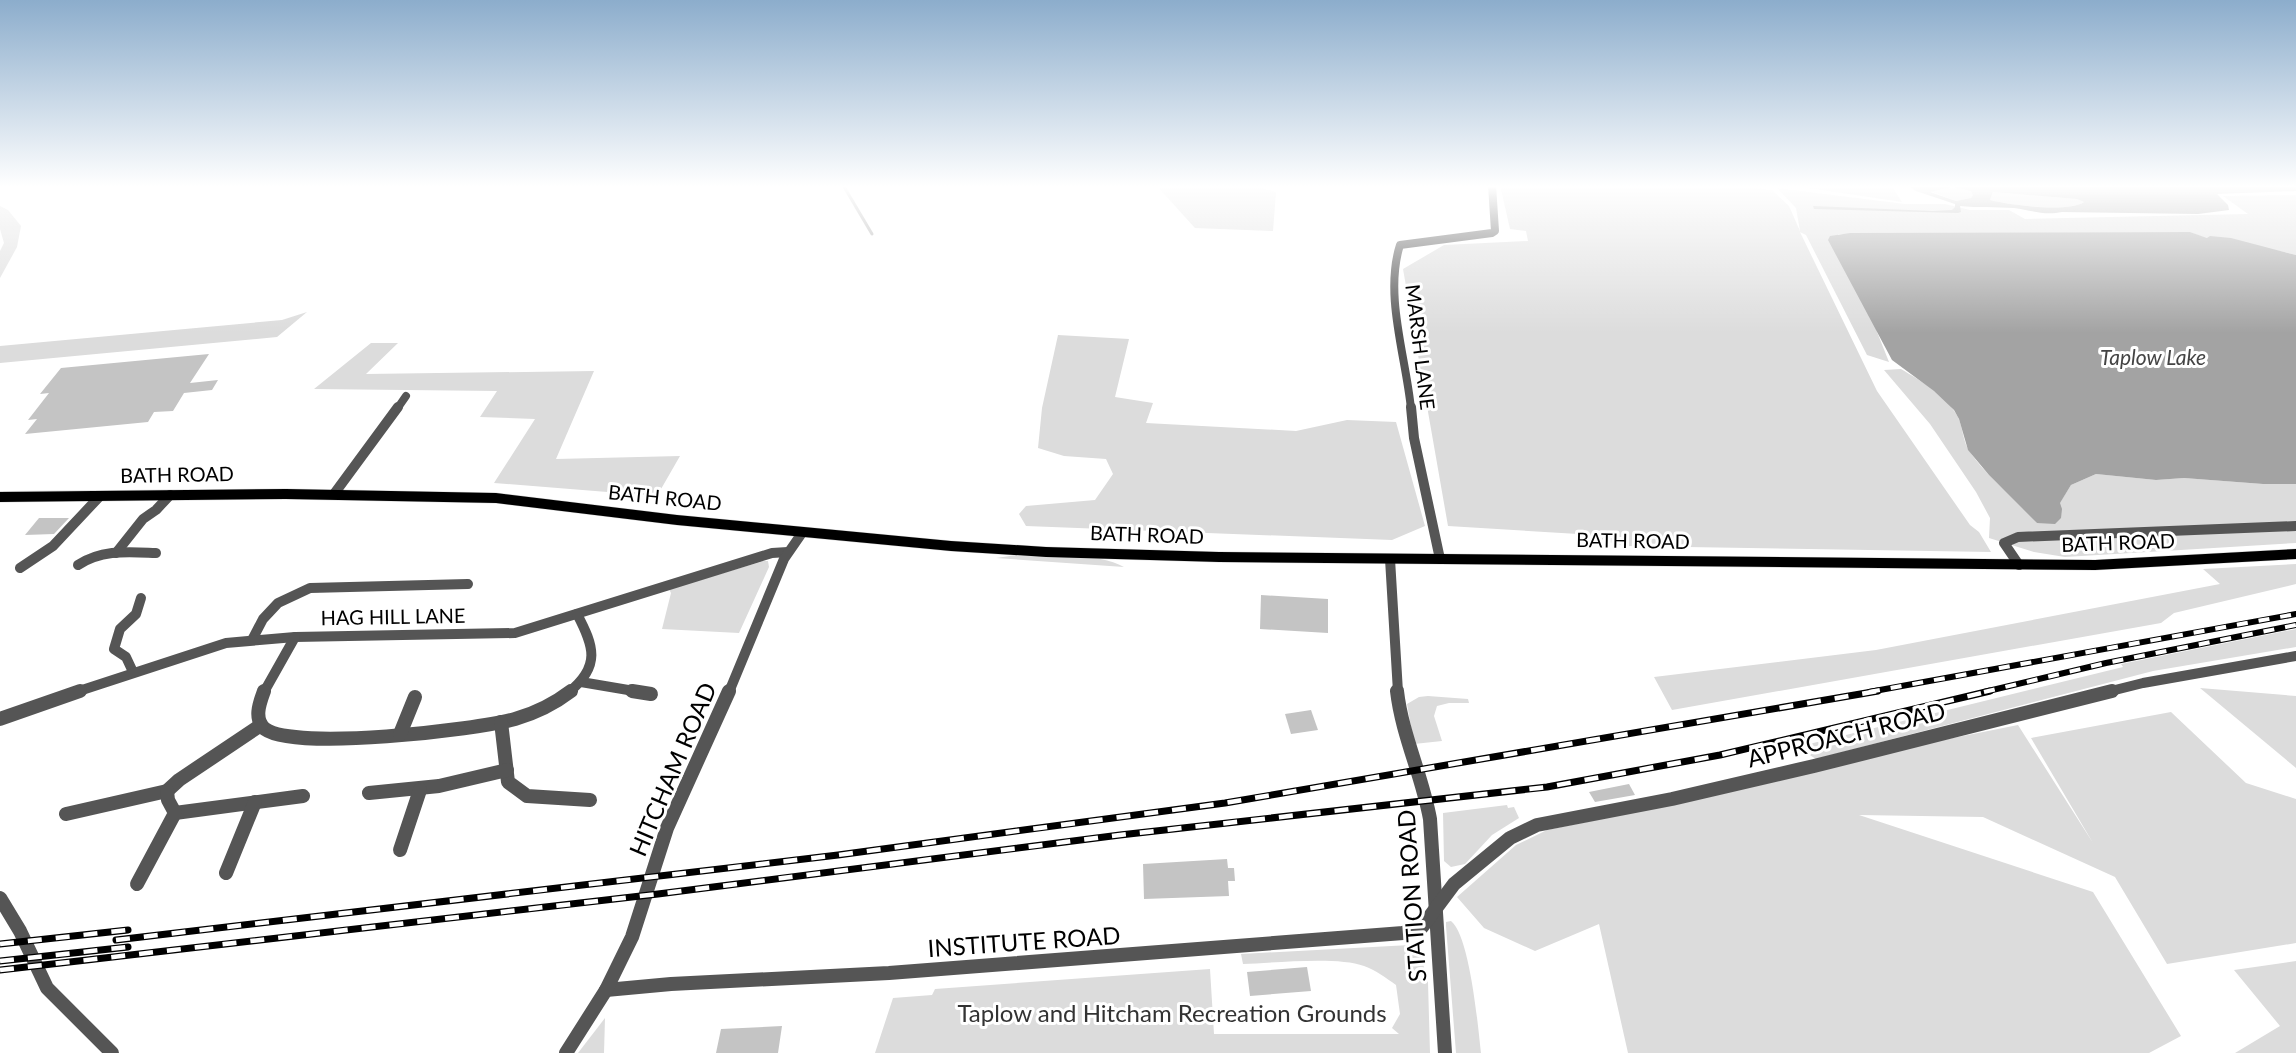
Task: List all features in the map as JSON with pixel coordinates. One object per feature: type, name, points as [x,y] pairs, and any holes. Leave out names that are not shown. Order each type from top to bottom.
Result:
[{"type":"main road","name":"BATH ROAD","points":[[0,497],[334,494],[496,498],[802,533],[1046,552],[1390,560],[2019,565],[2095,565],[2296,554]]},
{"type":"street","name":"MARSH LANE","points":[[1440,559],[1414,438],[1408,380],[1395,302],[1394,264],[1400,245],[1483,234]]},
{"type":"street","points":[[334,494],[406,396]]},
{"type":"street","points":[[116,553],[143,519],[156,510],[170,495]]},
{"type":"street","points":[[20,568],[52,546],[100,496]]},
{"type":"street","points":[[2019,565],[2004,543],[2018,537],[2296,526]]},
{"type":"street","name":"HITCHAM ROAD","points":[[566,1053],[606,990],[632,937],[667,828],[721,711],[771,586],[788,552],[802,533]]},
{"type":"street","name":"HAG HILL LANE","points":[[0,719],[133,672],[225,643],[295,637],[515,633],[772,553],[788,552]]},
{"type":"street","points":[[78,566],[87,558],[101,553],[156,553]]},
{"type":"street","name":"STATION ROAD","points":[[1390,560],[1393,644],[1401,718],[1429,810],[1445,1053]]},
{"type":"street","points":[[252,640],[264,619],[278,603],[310,588],[468,584]]},
{"type":"street","points":[[133,672],[126,657],[114,649],[120,629],[136,614],[141,598]]},
{"type":"street","points":[[295,637],[261,697],[256,714],[261,725],[273,733],[295,737],[400,734],[501,722],[531,714],[560,701],[580,682],[592,663],[591,645],[578,614]]},
{"type":"street","name":"APPROACH ROAD","points":[[1435,909],[1449,888],[1510,838],[1537,825],[1672,799],[1814,766],[2144,683],[2296,656]]},
{"type":"street","points":[[580,682],[651,694]]},
{"type":"street","points":[[400,734],[415,697]]},
{"type":"street","points":[[501,722],[508,782],[528,796],[590,800]]},
{"type":"street","points":[[66,814],[167,790],[261,725]]},
{"type":"street","points":[[369,793],[420,790],[479,779],[507,770]]},
{"type":"street","points":[[167,790],[168,800],[175,813]]},
{"type":"street","points":[[400,850],[420,790]]},
{"type":"street","points":[[175,813],[303,796]]},
{"type":"street","points":[[226,873],[255,802]]},
{"type":"street","points":[[137,884],[175,813]]},
{"type":"street","points":[[0,898],[20,931],[47,988],[112,1053]]},
{"type":"street","name":"INSTITUTE ROAD","points":[[606,990],[670,984],[889,973],[1350,939],[1413,931],[1422,927],[1435,909]]},
{"type":"green space","points":[[1,234],[19,234],[17,247],[0,278],[0,251],[4,243]]},
{"type":"green space","points":[[1527,234],[1801,234],[1877,391],[1991,552],[1624,546],[1578,534],[1448,526],[1403,269],[1444,245],[1528,241]]},
{"type":"green space","points":[[1804,234],[1838,234],[1889,362],[1867,355]]},
{"type":"green space","points":[[2195,234],[2296,234],[2296,255],[2228,243]]},
{"type":"green space","points":[[307,312],[277,337],[0,363],[0,346],[282,320]]},
{"type":"green space","points":[[1058,335],[1129,339],[1115,397],[1153,403],[1146,423],[1296,431],[1347,420],[1396,422],[1425,526],[1392,540],[1026,526],[1019,514],[1026,506],[1095,500],[1113,474],[1106,459],[1064,456],[1038,448],[1042,408]]},
{"type":"green space","points":[[371,343],[398,343],[366,374],[594,371],[556,459],[680,456],[657,496],[494,483],[535,419],[480,417],[497,391],[314,389]]},
{"type":"green space","points":[[1901,369],[1947,402],[1958,417],[1966,444],[1977,462],[2037,523],[2059,504],[2071,485],[2096,474],[2156,480],[2184,478],[2296,484],[2296,543],[2065,557],[2034,552],[1989,538],[1990,518],[1976,492],[1930,424],[1884,370]]},
{"type":"green space","points":[[1017,555],[1087,557],[1113,562],[1124,567],[996,558]]},
{"type":"green space","points":[[768,561],[769,567],[739,633],[662,629],[671,593],[669,589]]},
{"type":"green space","points":[[2296,564],[2296,584],[2174,613],[2161,623],[1672,710],[1654,677],[1876,650],[2220,584],[2203,569]]},
{"type":"green space","points":[[2296,629],[2296,647],[2153,671],[1816,759],[1797,747],[2123,667],[2121,664]]},
{"type":"green space","points":[[2200,688],[2296,696],[2296,768]]},
{"type":"green space","points":[[1419,697],[1468,699],[1469,703],[1449,703],[1437,706],[1434,716],[1442,741],[1414,744],[1407,704]]},
{"type":"green space","points":[[2171,712],[2246,783],[2296,799],[2296,943],[2167,964],[2115,877],[1983,817],[1859,815],[2093,892],[2181,1036],[2149,1053],[1628,1053],[1599,924],[1535,951],[1484,928],[1457,897],[1516,845],[1547,830],[1679,803],[1928,743],[2018,725],[2093,843],[2031,738]]},
{"type":"green space","points":[[1507,805],[1508,808],[1514,807],[1519,818],[1492,835],[1465,864],[1451,867],[1444,861],[1443,813]]},
{"type":"green space","points":[[1451,921],[1458,930],[1468,963],[1481,1053],[1456,1053],[1446,926],[1446,922]]},
{"type":"green space","name":"Taplow and Hitcham Recreation Grounds","points":[[1410,945],[1419,949],[1428,982],[1430,1053],[875,1053],[893,998],[932,995],[935,989],[1210,969],[1214,1034],[1399,1034],[1392,1028],[1400,1014],[1396,985],[1381,974],[1364,966],[1338,961],[1243,964],[1241,954]]},
{"type":"green space","points":[[2296,961],[2296,1053],[2235,1053],[2280,1026],[2234,970]]},
{"type":"green space","points":[[605,1018],[604,1053],[578,1053]]},
{"type":"water","name":"Taplow Lake","points":[[2196,234],[2207,238],[2210,236],[2231,238],[2296,255],[2296,484],[2184,478],[2156,480],[2096,474],[2071,485],[2060,503],[2061,518],[2055,524],[2037,523],[1989,475],[1968,450],[1954,410],[1934,391],[1892,360],[1828,240],[1830,236]]},
{"type":"building","points":[[209,354],[190,383],[218,380],[212,390],[184,393],[173,411],[154,412],[148,422],[25,434],[37,419],[28,420],[49,393],[40,394],[61,368]]},
{"type":"building","points":[[39,518],[69,518],[54,534],[25,535]]},
{"type":"building","points":[[1261,595],[1328,599],[1328,633],[1260,629]]},
{"type":"building","points":[[1311,710],[1318,730],[1291,734],[1285,714]]},
{"type":"building","points":[[1629,784],[1635,795],[1595,802],[1589,792]]},
{"type":"building","points":[[1227,859],[1228,868],[1234,868],[1235,881],[1228,881],[1229,896],[1144,899],[1143,864]]},
{"type":"building","points":[[1307,967],[1311,991],[1250,996],[1247,972]]},
{"type":"building","points":[[782,1026],[778,1053],[716,1053],[721,1029]]},
{"type":"railway","points":[[1869,692],[2296,614]]},
{"type":"railway","points":[[1984,692],[2106,663],[2296,625]]},
{"type":"railway","points":[[116,940],[838,855],[1225,803],[1878,691]]},
{"type":"railway","points":[[0,970],[658,894],[1120,835],[1547,787],[1720,755],[1990,691]]},
{"type":"railway","points":[[0,944],[128,930]]},
{"type":"railway","points":[[0,961],[128,947]]}]
